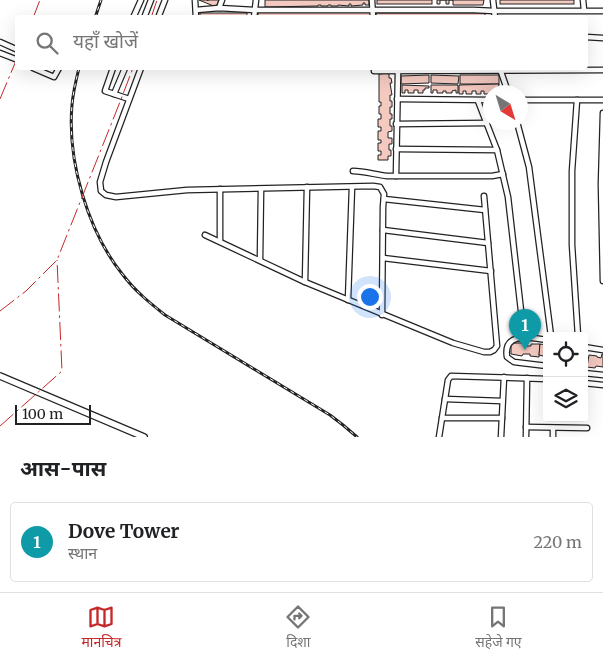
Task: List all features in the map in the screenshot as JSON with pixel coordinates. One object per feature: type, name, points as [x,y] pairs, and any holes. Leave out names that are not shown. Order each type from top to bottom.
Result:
[{"type":"street","points":[[135,15],[141,0]]},
{"type":"street","points":[[145,15],[150,0]]},
{"type":"street","points":[[159,15],[165,0]]},
{"type":"street","points":[[195,0],[196,15]]},
{"type":"street","points":[[219,8],[222,0]]},
{"type":"street","points":[[254,15],[256,0]]},
{"type":"street","points":[[372,0],[373,15]]},
{"type":"street","points":[[493,0],[495,15]]},
{"type":"street","points":[[583,0],[584,10]]},
{"type":"street","points":[[196,10],[219,8],[254,10],[603,11]]},
{"type":"street","points":[[588,37],[603,38]]},
{"type":"street","points":[[0,42],[15,49]]},
{"type":"street","points":[[0,53],[15,59]]},
{"type":"street","points":[[38,70],[54,77],[57,70]]},
{"type":"street","points":[[112,70],[105,90],[129,99]]},
{"type":"street","points":[[114,94],[123,70]]},
{"type":"street","points":[[140,70],[102,174],[99,186],[103,194],[126,197],[187,190],[380,187],[384,194],[382,315]]},
{"type":"street","points":[[374,71],[466,70]]},
{"type":"street","points":[[500,70],[506,85]]},
{"type":"street","points":[[588,70],[603,70]]},
{"type":"street","points":[[396,176],[398,72]]},
{"type":"street","points":[[397,99],[483,101]]},
{"type":"street","points":[[528,100],[603,100]]},
{"type":"street","points":[[577,100],[572,171],[572,245],[578,332]]},
{"type":"street","points":[[478,101],[483,113]]},
{"type":"street","points":[[603,113],[601,184],[603,281]]},
{"type":"street","points":[[396,124],[483,123]]},
{"type":"street","points":[[489,130],[508,197],[524,338]]},
{"type":"street","points":[[519,130],[529,167],[550,332]]},
{"type":"street","points":[[396,149],[496,150]]},
{"type":"street","points":[[353,171],[396,176],[492,176],[503,174]]},
{"type":"street","points":[[305,282],[307,187]]},
{"type":"street","points":[[348,300],[352,187]]},
{"type":"street","points":[[220,189],[220,242]]},
{"type":"street","points":[[260,260],[261,189]]},
{"type":"street","points":[[205,235],[305,282],[382,315],[453,343],[490,352],[497,346],[484,196]]},
{"type":"street","points":[[384,199],[485,210]]},
{"type":"street","points":[[383,230],[488,243]]},
{"type":"street","points":[[383,258],[490,271]]},
{"type":"street","points":[[543,340],[524,338],[513,340],[509,342],[506,352],[507,357],[514,362],[543,366]]},
{"type":"street","points":[[588,348],[603,350]]},
{"type":"street","points":[[588,373],[603,375]]},
{"type":"street","points":[[0,376],[144,437]]},
{"type":"street","points":[[439,437],[448,380],[451,376],[543,379]]},
{"type":"street","points":[[501,437],[504,377]]},
{"type":"street","points":[[526,437],[527,378]]},
{"type":"street","points":[[588,383],[603,385]]},
{"type":"street","points":[[445,399],[502,401]]},
{"type":"street","points":[[442,418],[502,418]]},
{"type":"street","points":[[526,427],[587,428]]},
{"type":"street","points":[[553,428],[553,437]]},
{"type":"building","points":[[199,0],[208,1],[219,0],[216,7]]},
{"type":"building","points":[[265,0],[369,0],[369,5],[363,3],[363,5],[351,6],[349,4],[349,6],[265,7]]},
{"type":"building","points":[[377,0],[432,0],[432,4],[377,4]]},
{"type":"building","points":[[453,0],[484,0],[483,5],[453,5]]},
{"type":"building","points":[[500,0],[574,0],[574,4],[500,4]]},
{"type":"building","points":[[258,11],[371,12],[371,15],[258,15]]},
{"type":"building","points":[[200,13],[247,13],[247,15],[200,15]]},
{"type":"building","points":[[376,13],[485,13],[485,15],[376,15]]},
{"type":"building","points":[[389,73],[392,83],[390,83],[392,107],[390,107],[390,114],[392,114],[392,119],[390,119],[390,126],[392,126],[392,131],[388,132],[388,138],[392,138],[392,144],[389,144],[391,156],[388,156],[388,160],[378,160],[378,155],[381,155],[381,151],[378,151],[378,143],[381,143],[381,140],[378,140],[378,131],[381,131],[381,127],[378,127],[378,119],[381,119],[381,114],[379,114],[381,102],[379,102],[379,74]]},
{"type":"building","points":[[429,75],[429,83],[401,84],[401,76]]},
{"type":"building","points":[[431,75],[459,76],[458,84],[431,83]]},
{"type":"building","points":[[460,75],[499,75],[499,84],[460,84]]},
{"type":"building","points":[[499,84],[483,85],[481,94],[476,94],[476,91],[472,91],[472,94],[466,94],[466,91],[463,91],[463,94],[459,94],[459,85]]},
{"type":"building","points":[[402,85],[429,86],[429,88],[425,88],[423,93],[418,93],[418,90],[414,90],[414,93],[408,93],[408,90],[405,90],[405,93],[402,93]]},
{"type":"building","points":[[431,85],[458,85],[458,93],[456,93],[456,90],[452,91],[452,93],[443,91],[443,93],[437,93],[437,90],[433,90],[433,93],[431,93]]},
{"type":"building","points":[[511,343],[527,343],[527,346],[540,344],[539,357],[530,356],[530,354],[523,354],[522,356],[511,354]]},
{"type":"building","points":[[540,344],[543,344],[543,356],[539,355]]},
{"type":"building","points":[[603,354],[603,367],[588,367],[589,355],[601,358]]},
{"type":"railway","points":[[96,15],[101,0]]},
{"type":"railway","points":[[79,70],[72,100],[71,127],[77,172],[82,195],[90,217],[111,258],[123,275],[138,292],[165,315],[330,415],[357,437]]},
{"type":"power","points":[[34,15],[40,0]]},
{"type":"power","points":[[152,15],[157,0]]},
{"type":"power","points":[[0,99],[15,63]]},
{"type":"power","points":[[0,311],[26,291],[57,260],[132,70]]},
{"type":"power","points":[[0,426],[62,371],[57,260]]},
{"type":"place","name":"Dove Tower","points":[[525,350]]}]
